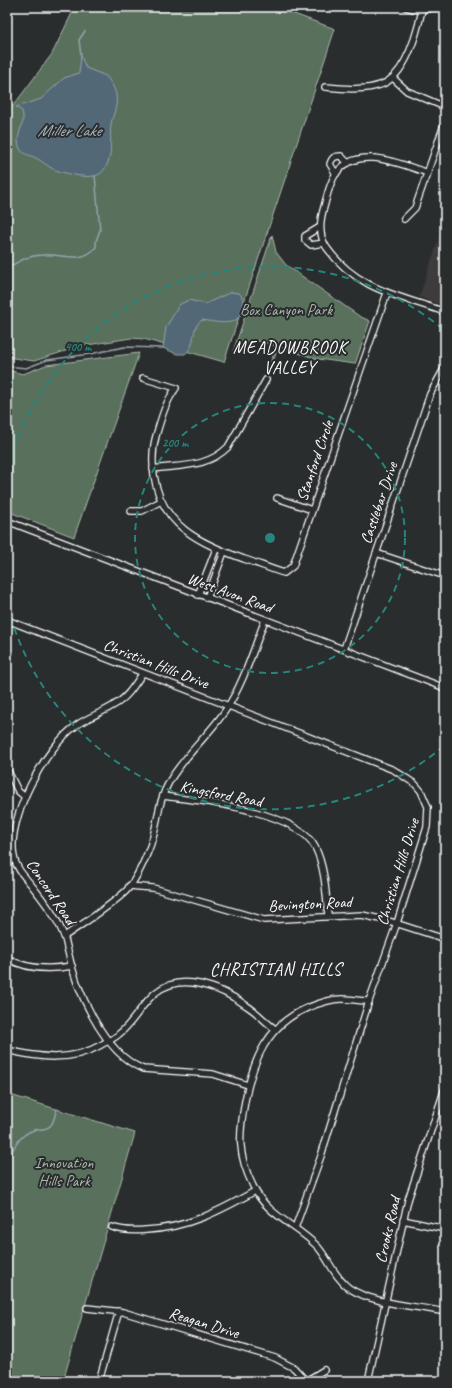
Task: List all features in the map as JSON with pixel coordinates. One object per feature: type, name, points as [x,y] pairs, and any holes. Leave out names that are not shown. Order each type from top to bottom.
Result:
[{"type":"street","points":[[406,7],[422,10],[439,7]]},
{"type":"street","points":[[325,87],[370,88],[382,85],[393,78],[405,60],[411,47],[418,28],[422,10]]},
{"type":"street","points":[[393,78],[408,91],[445,107]]},
{"type":"street","points":[[404,219],[415,208],[445,122]]},
{"type":"street","points":[[336,174],[330,164],[331,159],[334,156],[341,156],[348,163]]},
{"type":"street","points":[[428,173],[376,157],[348,163],[336,174],[329,186],[320,227],[324,243],[336,258],[361,280],[387,293],[445,312]]},
{"type":"street","points":[[320,227],[308,233],[305,236],[305,240],[311,245],[324,243]]},
{"type":"street","name":"Stanford Circle","points":[[143,378],[176,388],[168,398],[153,446],[153,469],[155,483],[161,501],[169,514],[183,530],[202,542],[224,552],[278,572],[288,572],[293,566],[387,293]]},
{"type":"street","name":"Castlebar Drive","points":[[344,649],[430,394],[445,367]]},
{"type":"street","points":[[153,469],[206,462],[220,456],[228,447],[266,380]]},
{"type":"street","points":[[277,498],[312,510]]},
{"type":"street","points":[[131,511],[142,511],[161,501]]},
{"type":"street","name":"West Avon Road","points":[[7,521],[445,688]]},
{"type":"street","points":[[198,595],[216,548]]},
{"type":"street","points":[[207,598],[224,552]]},
{"type":"street","points":[[376,553],[445,576]]},
{"type":"street","name":"Christian Hills Drive","points":[[7,620],[142,674],[228,705],[394,770],[410,780],[421,791],[428,807],[428,822],[397,923],[369,1001],[323,1148],[295,1228]]},
{"type":"street","points":[[65,936],[113,901],[129,886],[149,848],[163,796],[176,770],[212,729],[228,705],[245,672],[265,620]]},
{"type":"street","name":"Concord Road","points":[[142,674],[124,698],[78,724],[67,733],[40,770],[25,797],[18,815],[12,843],[14,858],[21,872],[45,902],[65,936],[72,966],[88,1006],[109,1042],[125,1059],[133,1065],[143,1069],[213,1074],[248,1085]]},
{"type":"street","points":[[7,769],[18,790],[25,797]]},
{"type":"street","name":"Kingsford Road","points":[[163,796],[242,808],[269,817],[300,832],[314,846],[320,862],[328,915]]},
{"type":"street","name":"Bevington Road","points":[[129,886],[153,888],[264,920],[328,915],[362,915],[397,923],[445,939]]},
{"type":"street","points":[[7,958],[29,968],[53,969],[72,966]]},
{"type":"street","points":[[7,1050],[33,1056],[61,1058],[85,1053],[109,1042],[129,1025],[155,993],[165,987],[189,982],[209,987],[241,1002],[275,1029]]},
{"type":"street","points":[[369,1001],[342,999],[323,1001],[292,1015],[275,1029],[256,1058],[248,1085],[242,1117],[240,1145],[255,1191],[269,1209],[295,1228],[318,1248],[340,1280],[348,1288],[359,1294],[386,1301],[445,1312]]},
{"type":"street","name":"Crooks Road","points":[[368,1381],[403,1220],[422,1156],[445,1088]]},
{"type":"street","points":[[112,1227],[135,1231],[156,1230],[186,1224],[222,1210],[255,1191]]},
{"type":"street","points":[[403,1220],[445,1229]]},
{"type":"street","name":"Reagan Drive","points":[[87,1308],[119,1311],[275,1358],[294,1368],[306,1381]]},
{"type":"street","points":[[99,1381],[119,1311]]},
{"type":"street","points":[[306,1381],[324,1370]]},
{"type":"shaded area","points":[[445,221],[445,306],[419,297]]},
{"type":"green space","points":[[75,7],[275,7],[335,29],[224,362],[144,339],[131,338],[81,346],[34,361],[7,357],[7,114],[52,54]]},
{"type":"green space","name":"Box Canyon Park","points":[[272,235],[276,252],[286,265],[359,316],[370,321],[355,364],[318,359],[278,347],[271,368],[269,367],[276,346],[258,341],[233,352]]},
{"type":"green space","points":[[139,353],[74,537],[7,511],[7,370],[23,374],[46,365]]},
{"type":"green space","name":"Innovation Hills Park","points":[[7,1094],[135,1133],[63,1381],[7,1381]]},
{"type":"water","name":"Miller Lake","points":[[81,56],[86,68],[106,76],[111,82],[116,99],[116,106],[111,124],[110,156],[101,173],[91,176],[70,174],[53,169],[38,159],[23,153],[18,144],[23,116],[22,111],[16,107],[41,99],[64,78],[79,73]]},
{"type":"water","points":[[231,292],[239,293],[243,300],[241,315],[237,319],[227,323],[202,320],[196,327],[191,346],[185,354],[177,354],[163,348],[166,327],[180,304],[189,300],[205,304]]},
{"type":"waterway","points":[[81,56],[79,40],[85,31]]},
{"type":"waterway","points":[[7,268],[29,257],[38,255],[71,257],[84,256],[96,247],[96,241],[100,230],[95,176]]},
{"type":"waterway","points":[[7,366],[26,368],[47,360],[90,354],[124,347],[163,348]]},
{"type":"waterway","points":[[7,1167],[10,1155],[16,1144],[29,1132],[44,1129],[50,1126],[57,1109]]},
{"type":"district","name":"MEADOWBROOK VALLEY","points":[[290,357]]},
{"type":"district","name":"CHRISTIAN HILLS","points":[[276,969]]}]
